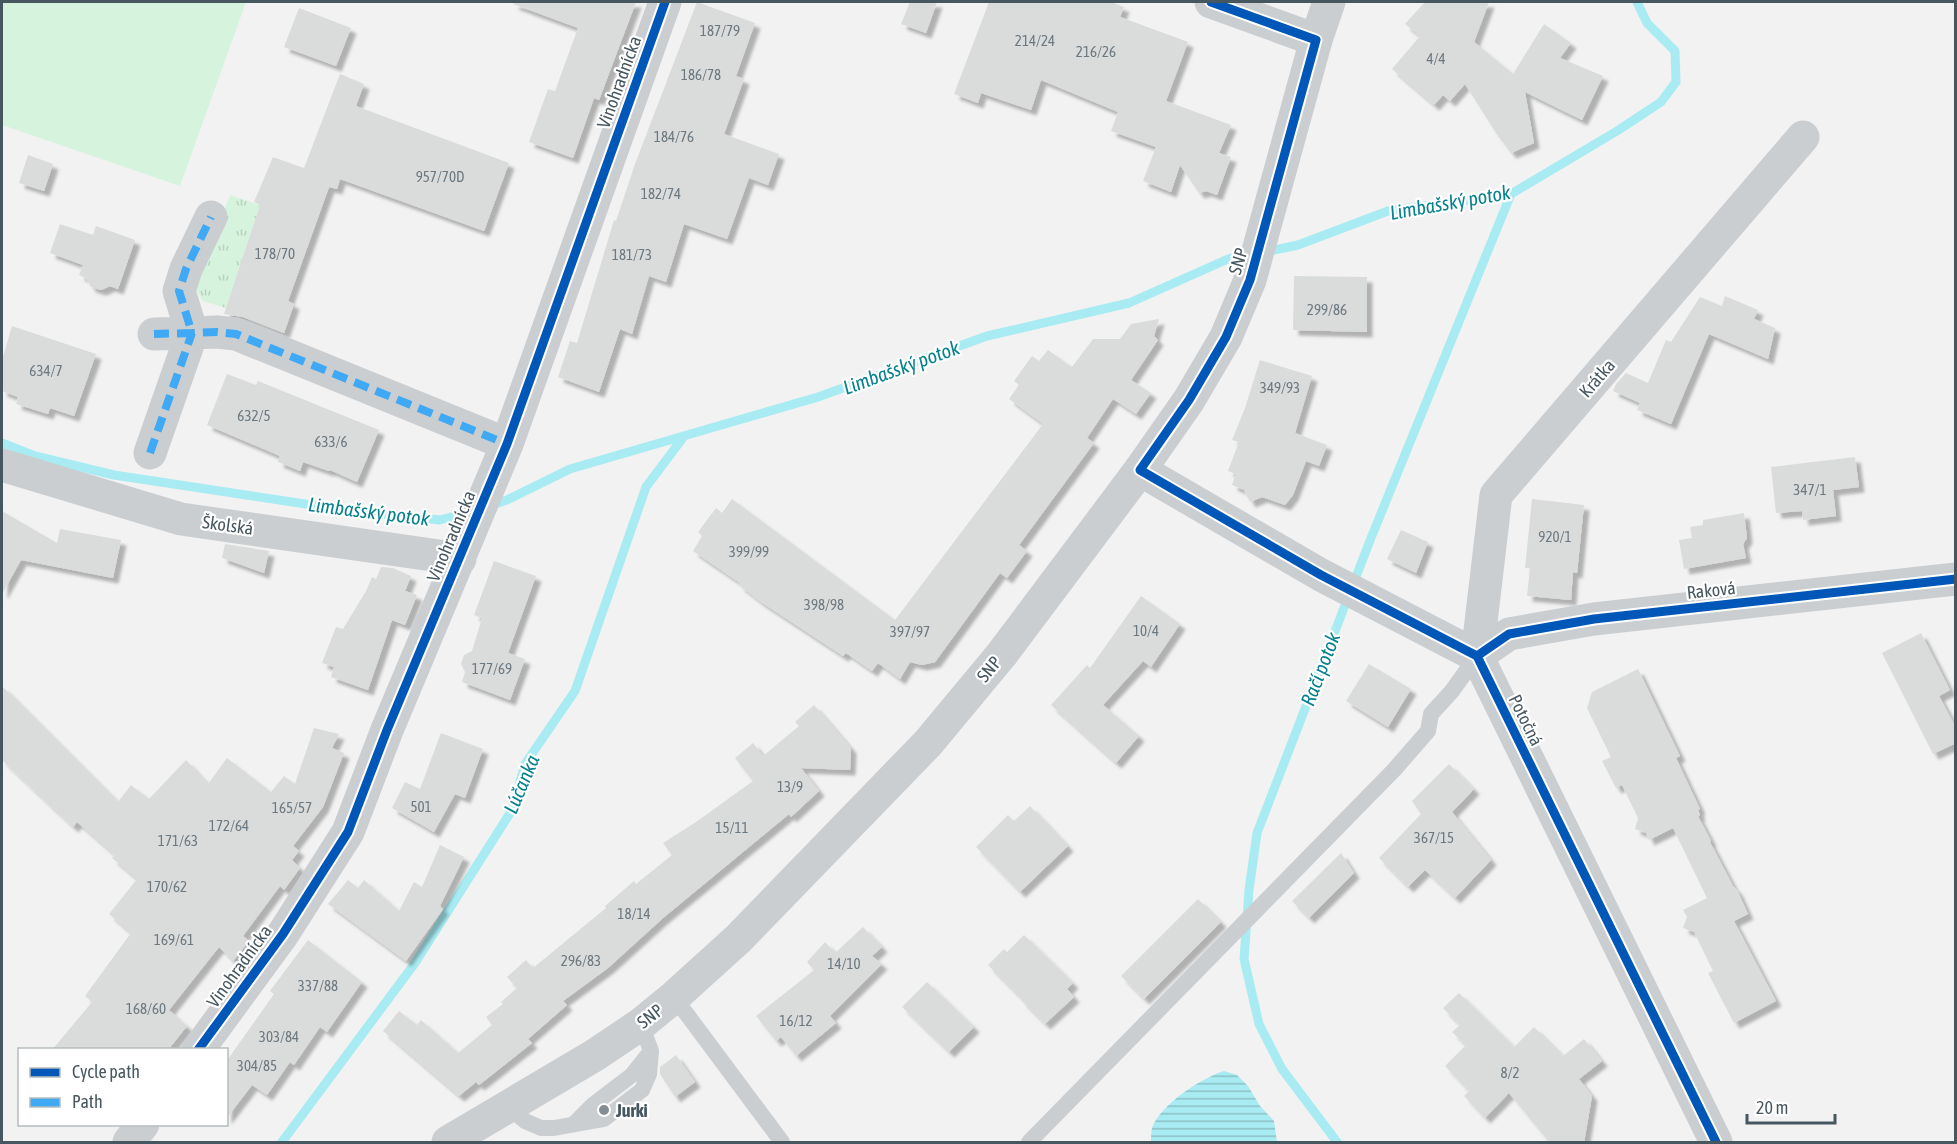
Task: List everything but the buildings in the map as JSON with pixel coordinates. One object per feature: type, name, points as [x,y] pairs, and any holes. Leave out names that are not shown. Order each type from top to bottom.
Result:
[{"type":"street","name":"Vinohradnícka","points":[[199,1048],[283,934],[348,832],[387,730],[507,444],[666,2]]},
{"type":"street","points":[[1211,2],[1316,40]]},
{"type":"street","name":"SNP","points":[[455,1141],[595,1055],[646,1038],[674,997],[746,932],[928,743],[1002,654],[1140,470],[1189,400],[1226,337],[1250,280],[1316,40],[1329,2]]},
{"type":"street","name":"Krátka","points":[[1477,656],[1496,495],[1803,137]]},
{"type":"street","points":[[150,453],[192,333],[179,291],[186,269],[211,217]]},
{"type":"street","points":[[154,334],[217,332],[236,334],[507,444]]},
{"type":"street","name":"Školská","points":[[2,465],[182,519],[466,544]]},
{"type":"street","points":[[1140,470],[1321,575],[1477,656]]},
{"type":"street","name":"Raková","points":[[1477,656],[1509,634],[1594,619],[1956,579]]},
{"type":"street","name":"Potočná","points":[[1477,656],[1716,1143]]},
{"type":"street","points":[[129,1143],[142,1126]]},
{"type":"lane","points":[[1029,1143],[1394,770],[1428,731],[1431,714],[1452,691],[1477,656]]},
{"type":"lane","points":[[674,997],[782,1143]]},
{"type":"lane","points":[[509,1107],[525,1121],[541,1128],[554,1128],[604,1119],[642,1090],[649,1074],[646,1038]]},
{"type":"green space","points":[[2,2],[246,2],[180,186],[2,125]]},
{"type":"green space","points":[[230,195],[260,205],[226,308],[203,301],[194,286]]},
{"type":"water","points":[[1224,1071],[1237,1075],[1248,1086],[1260,1106],[1274,1121],[1277,1142],[1151,1142],[1152,1128],[1163,1110],[1193,1086]]},
{"type":"waterway","name":"Limbašský potok","points":[[1265,252],[1298,245],[1388,211],[1511,194],[1661,102],[1676,82],[1675,51],[1647,23],[1637,2]]},
{"type":"waterway","name":"Račí potok","points":[[1337,1142],[1282,1069],[1259,1024],[1244,959],[1249,890],[1257,833],[1371,538],[1511,194]]},
{"type":"waterway","name":"Limbašský potok","points":[[489,506],[507,500],[570,469],[818,397],[987,336],[1129,303],[1228,259],[1252,254]]},
{"type":"waterway","name":"Lúčanka","points":[[282,1142],[415,963],[512,810],[525,764],[575,691],[646,487],[682,439],[680,439]]},
{"type":"waterway","name":"Limbašský potok","points":[[2,443],[35,456],[114,475],[352,511],[440,520],[470,512]]},
{"type":"marked path","points":[[154,334],[192,333],[179,291],[186,269],[211,217]]},
{"type":"marked path","points":[[150,453],[192,333],[217,332],[236,334],[507,444]]},
{"type":"cycle path","points":[[199,1048],[283,934],[348,832],[387,730],[507,444],[665,2]]},
{"type":"cycle path","points":[[1211,2],[1316,40],[1250,280],[1226,337],[1189,400],[1140,470],[1321,575],[1477,656],[1716,1142]]},
{"type":"cycle path","points":[[1477,656],[1509,634],[1594,619],[1956,579]]},
{"type":"place","name":"Jurki","points":[[604,1110]]}]
